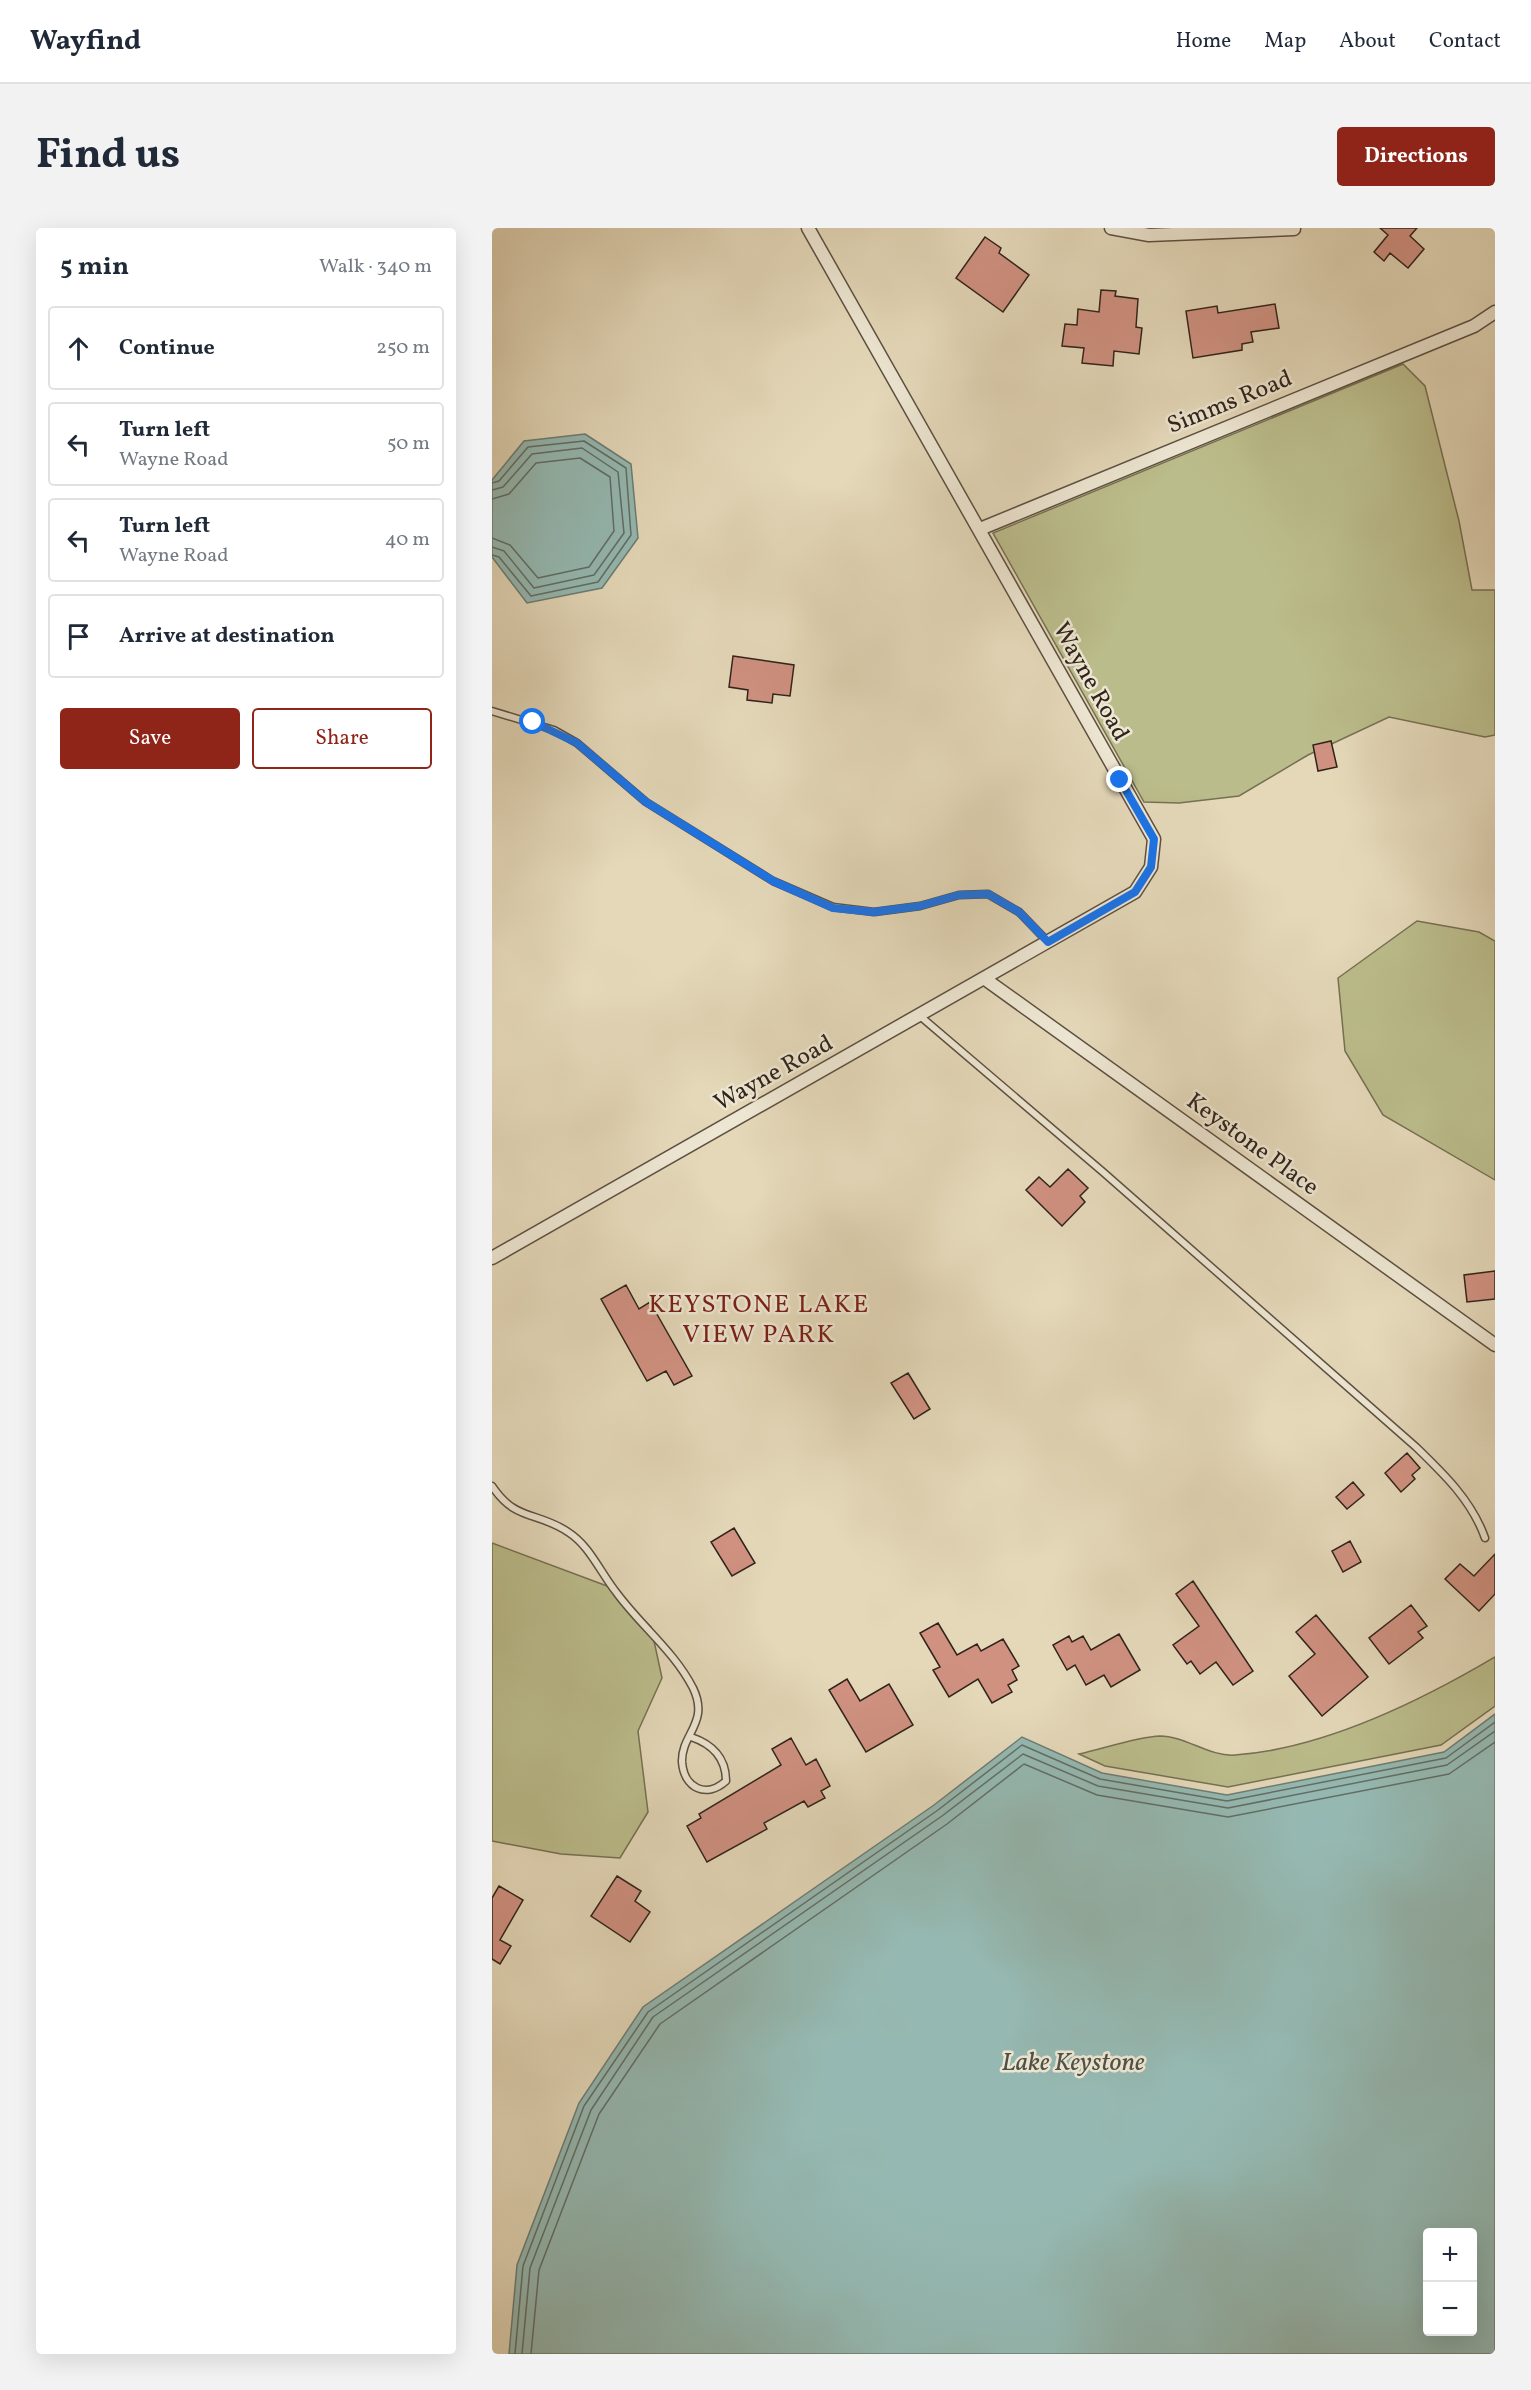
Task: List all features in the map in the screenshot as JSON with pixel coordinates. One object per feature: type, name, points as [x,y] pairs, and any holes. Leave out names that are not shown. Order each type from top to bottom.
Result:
[{"type":"street","name":"Wayne Road","points":[[492,1258],[986,979],[1135,892],[1151,867],[1154,839],[808,228]]},
{"type":"street","points":[[1111,228],[1149,235],[1294,229]]},
{"type":"street","name":"Simms Road","points":[[980,529],[1476,325],[1495,312]]},
{"type":"street","name":"Keystone Place","points":[[986,979],[1495,1345]]},
{"type":"lane","points":[[492,711],[533,722],[577,743],[646,802],[773,881],[833,908],[874,912],[920,906],[959,895],[988,894],[1019,912],[1048,942]]},
{"type":"lane","points":[[920,1016],[1103,1172],[1416,1447],[1441,1471],[1465,1500],[1478,1519],[1485,1538]]},
{"type":"lane","points":[[492,1486],[502,1501],[513,1510],[548,1521],[567,1531],[582,1543],[614,1591],[649,1628],[693,1688],[699,1707],[682,1762],[686,1776],[696,1788],[706,1791],[716,1790],[726,1781],[726,1768],[717,1753],[706,1742],[690,1737]]},
{"type":"green space","points":[[1403,364],[1425,386],[1459,521],[1472,590],[1495,590],[1495,735],[1485,737],[1389,717],[1308,755],[1239,796],[1179,803],[1144,802],[993,533]]},
{"type":"green space","points":[[1417,921],[1479,932],[1495,941],[1495,1180],[1383,1115],[1345,1051],[1338,978]]},
{"type":"green space","points":[[492,1543],[607,1586],[651,1627],[662,1678],[638,1731],[648,1812],[620,1858],[561,1854],[492,1841]]},
{"type":"green space","points":[[1495,1657],[1495,1706],[1441,1745],[1228,1787],[1105,1766],[1079,1754],[1160,1736],[1179,1739],[1226,1755],[1269,1751],[1336,1733],[1370,1721],[1435,1690]]},
{"type":"water","points":[[585,434],[631,464],[638,538],[602,588],[527,603],[492,557],[492,480],[524,441]]},
{"type":"water","name":"Lake Keystone","points":[[1495,1714],[1495,2354],[509,2354],[517,2265],[579,2103],[643,2007],[934,1805],[1022,1737],[1102,1773],[1227,1795],[1444,1752]]},
{"type":"building","points":[[1380,228],[1417,228],[1410,236],[1424,249],[1408,268],[1390,253],[1384,261],[1374,252],[1388,235]]},
{"type":"building","points":[[985,237],[1001,248],[999,253],[1029,275],[1003,312],[956,278]]},
{"type":"building","points":[[1101,290],[1116,291],[1115,296],[1138,299],[1136,327],[1142,328],[1139,354],[1114,351],[1113,366],[1082,363],[1084,348],[1062,346],[1065,324],[1077,325],[1078,309],[1099,312]]},
{"type":"building","points":[[1275,304],[1279,328],[1251,332],[1253,342],[1242,344],[1242,350],[1193,358],[1186,311],[1217,306],[1218,313]]},
{"type":"building","points":[[733,656],[794,665],[790,696],[773,694],[772,703],[747,700],[748,690],[729,687]]},
{"type":"building","points":[[1331,741],[1337,767],[1318,771],[1313,745]]},
{"type":"building","points":[[1068,1169],[1088,1188],[1080,1196],[1085,1202],[1062,1226],[1026,1190],[1039,1177],[1050,1187]]},
{"type":"building","points":[[1495,1271],[1495,1299],[1467,1302],[1464,1275]]},
{"type":"building","points":[[626,1285],[639,1309],[650,1302],[692,1376],[674,1385],[666,1371],[647,1381],[601,1299]]},
{"type":"building","points":[[908,1373],[930,1409],[914,1419],[891,1383]]},
{"type":"building","points":[[1407,1453],[1420,1468],[1412,1475],[1415,1479],[1401,1492],[1385,1473]]},
{"type":"building","points":[[1353,1482],[1364,1495],[1347,1509],[1336,1497]]},
{"type":"building","points":[[734,1528],[755,1563],[732,1576],[711,1542]]},
{"type":"building","points":[[1350,1541],[1361,1562],[1343,1572],[1332,1551]]},
{"type":"building","points":[[1495,1554],[1495,1594],[1479,1611],[1445,1579],[1460,1564],[1474,1576]]},
{"type":"building","points":[[1193,1581],[1253,1671],[1233,1685],[1216,1662],[1200,1674],[1191,1661],[1187,1664],[1173,1645],[1199,1626],[1176,1594]]},
{"type":"building","points":[[1411,1605],[1427,1626],[1418,1632],[1423,1638],[1389,1664],[1369,1638]]},
{"type":"building","points":[[1316,1615],[1368,1677],[1322,1716],[1289,1676],[1315,1654],[1296,1632]]},
{"type":"building","points":[[938,1623],[957,1655],[977,1644],[981,1651],[1003,1639],[1019,1666],[1012,1670],[1017,1680],[1008,1685],[1012,1692],[992,1703],[978,1679],[949,1697],[933,1670],[940,1667],[920,1633]]},
{"type":"building","points":[[1119,1634],[1140,1670],[1111,1687],[1104,1675],[1086,1685],[1075,1665],[1067,1670],[1053,1645],[1069,1636],[1072,1642],[1083,1636],[1091,1650]]},
{"type":"building","points":[[847,1679],[860,1701],[889,1684],[913,1725],[866,1752],[829,1690]]},
{"type":"building","points":[[791,1738],[806,1765],[816,1759],[830,1786],[821,1791],[825,1798],[808,1807],[804,1801],[764,1823],[767,1829],[707,1862],[687,1826],[701,1818],[699,1814],[781,1765],[772,1749]]},
{"type":"building","points":[[617,1876],[641,1891],[635,1901],[650,1912],[630,1942],[591,1916]]},
{"type":"building","points":[[499,1886],[523,1900],[500,1940],[511,1946],[500,1964],[492,1959],[492,1898]]},
{"type":"district","name":"KEYSTONE LAKE VIEW PARK","points":[[759,1320]]},
{"type":"route","points":[[533,722],[554,730],[577,743],[646,802],[773,881],[833,908],[874,912],[920,906],[959,895],[988,894],[1019,912],[1048,942],[1135,892],[1151,867],[1154,839],[1120,780]]}]
